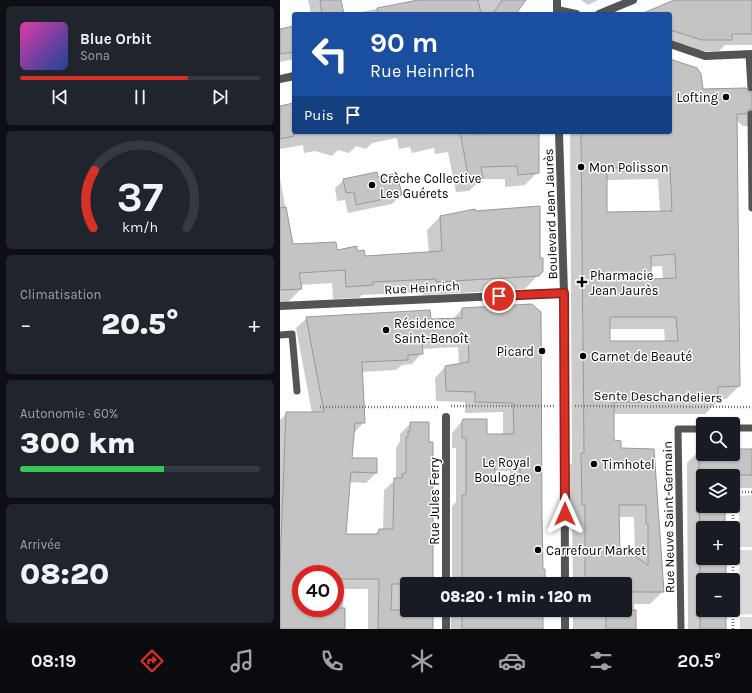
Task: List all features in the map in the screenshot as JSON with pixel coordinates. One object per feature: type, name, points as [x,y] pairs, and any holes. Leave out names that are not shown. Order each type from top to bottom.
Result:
[{"type":"street","points":[[557,0],[557,12]]},
{"type":"street","points":[[605,12],[633,0]]},
{"type":"street","points":[[672,45],[705,56],[750,54]]},
{"type":"street","points":[[280,79],[292,76]]},
{"type":"street","name":"Boulevard Jean Jaurès","points":[[559,134],[564,293],[565,577]]},
{"type":"street","name":"Rue Heinrich","points":[[280,306],[564,293]]},
{"type":"street","name":"Rue Jules Ferry","points":[[446,417],[446,577]]},
{"type":"street","points":[[446,617],[446,629]]},
{"type":"street","points":[[565,617],[565,629]]},
{"type":"lane","points":[[750,54],[751,88]]},
{"type":"lane","points":[[751,114],[752,208]]},
{"type":"lane","points":[[280,335],[292,334],[297,391]]},
{"type":"lane","points":[[740,428],[752,428]]},
{"type":"lane","name":"Rue Neuve Saint-Germain","points":[[681,629],[678,429],[696,429]]},
{"type":"path","name":"Sente Deschandeliers","points":[[564,406],[752,407]]},
{"type":"path","points":[[740,492],[752,492]]},
{"type":"path","points":[[733,617],[733,629]]},
{"type":"shaded area","points":[[752,495],[752,547],[740,547],[740,496]]},
{"type":"shaded area","points":[[740,550],[752,550],[752,614],[740,615]]},
{"type":"shaded area","points":[[740,617],[752,617],[752,629],[740,629]]},
{"type":"building","points":[[320,0],[341,0],[344,12],[322,12]]},
{"type":"building","points":[[418,0],[478,0],[481,12],[378,12],[377,8]]},
{"type":"building","points":[[502,0],[526,0],[517,12],[494,12]]},
{"type":"building","points":[[674,0],[752,0],[752,34],[732,34],[732,40],[702,40],[672,31],[672,12],[646,12]]},
{"type":"building","points":[[292,26],[292,52],[280,54],[280,29]]},
{"type":"building","points":[[672,60],[697,68],[701,74],[703,89],[746,88],[748,92],[752,93],[752,109],[748,110],[746,114],[737,114],[740,386],[718,387],[718,402],[614,402],[614,440],[621,441],[621,448],[654,449],[664,592],[632,592],[632,577],[585,577],[585,505],[582,505],[581,453],[584,453],[581,134],[672,134]],"holes":[[[670,167],[672,211],[607,212],[607,168]],[[675,254],[676,278],[651,279],[651,256]],[[610,317],[676,317],[678,341],[610,341]],[[619,505],[646,505],[646,524],[648,524],[648,565],[631,553],[620,554]]]},
{"type":"building","points":[[292,103],[292,134],[294,134],[294,136],[280,139],[280,106]]},
{"type":"building","points":[[460,134],[539,134],[539,173],[518,175],[517,166],[481,167],[483,178],[469,180]]},
{"type":"building","name":"Crèche Collective Les Guérets","points":[[377,172],[378,177],[397,173],[402,195],[356,205],[354,192],[346,193],[343,179]]},
{"type":"building","points":[[540,206],[540,258],[543,258],[543,271],[539,276],[436,282],[436,279],[373,282],[373,285],[346,287],[345,270],[299,273],[302,289],[280,290],[280,208],[286,207],[293,244],[336,242],[337,250],[357,246],[357,251],[364,250],[365,256],[442,251],[440,216],[475,209],[475,211]]},
{"type":"building","points":[[532,304],[541,312],[542,518],[543,569],[545,569],[545,577],[462,577],[462,495],[466,495],[466,438],[462,438],[462,422],[463,419],[487,419],[487,434],[514,434],[513,403],[475,402],[475,392],[446,391],[445,366],[469,362],[468,337],[422,339],[423,354],[408,355],[408,360],[362,362],[365,423],[355,423],[352,458],[377,458],[377,473],[351,472],[346,534],[378,534],[379,529],[393,529],[394,478],[402,478],[402,474],[406,473],[406,437],[408,437],[408,431],[410,431],[410,422],[429,422],[429,442],[433,442],[433,577],[400,577],[400,584],[392,584],[391,610],[400,610],[400,617],[433,617],[433,629],[378,629],[379,579],[344,579],[344,565],[292,565],[292,617],[344,617],[345,608],[345,629],[280,629],[280,567],[286,412],[324,412],[306,317],[430,310],[431,319],[462,318],[462,308]],"holes":[[[495,461],[520,461],[520,485],[495,485]]]},
{"type":"building","points":[[740,449],[752,449],[752,475],[740,475],[740,469],[699,469],[699,461],[740,461]]},
{"type":"building","points":[[699,513],[725,513],[725,521],[700,521]]},
{"type":"building","points":[[700,565],[726,565],[726,573],[700,573]]},
{"type":"building","points":[[632,610],[636,610],[636,629],[606,629],[606,617],[632,617]]},
{"type":"building","points":[[462,617],[543,617],[543,629],[462,629]]},
{"type":"building","points":[[700,617],[726,617],[726,629],[700,629]]},
{"type":"place","name":"Lofting","points":[[726,97]]},
{"type":"place","name":"Mon Polisson","points":[[581,167]]},
{"type":"place","name":"Crèche Collective Les Guérets","points":[[372,185]]},
{"type":"place","name":"Pharmacie Jean Jaurès","points":[[582,282]]},
{"type":"place","name":"Résidence Saint-Benoît","points":[[386,330]]},
{"type":"place","name":"Picard","points":[[542,351]]},
{"type":"place","name":"Carnet de Beauté","points":[[583,356]]},
{"type":"place","name":"Timhotel","points":[[594,464]]},
{"type":"place","name":"Le Royal Boulogne","points":[[538,469]]},
{"type":"place","name":"Carrefour Market","points":[[538,550]]},
{"type":"route","points":[[499,296],[564,293],[565,514]]}]
